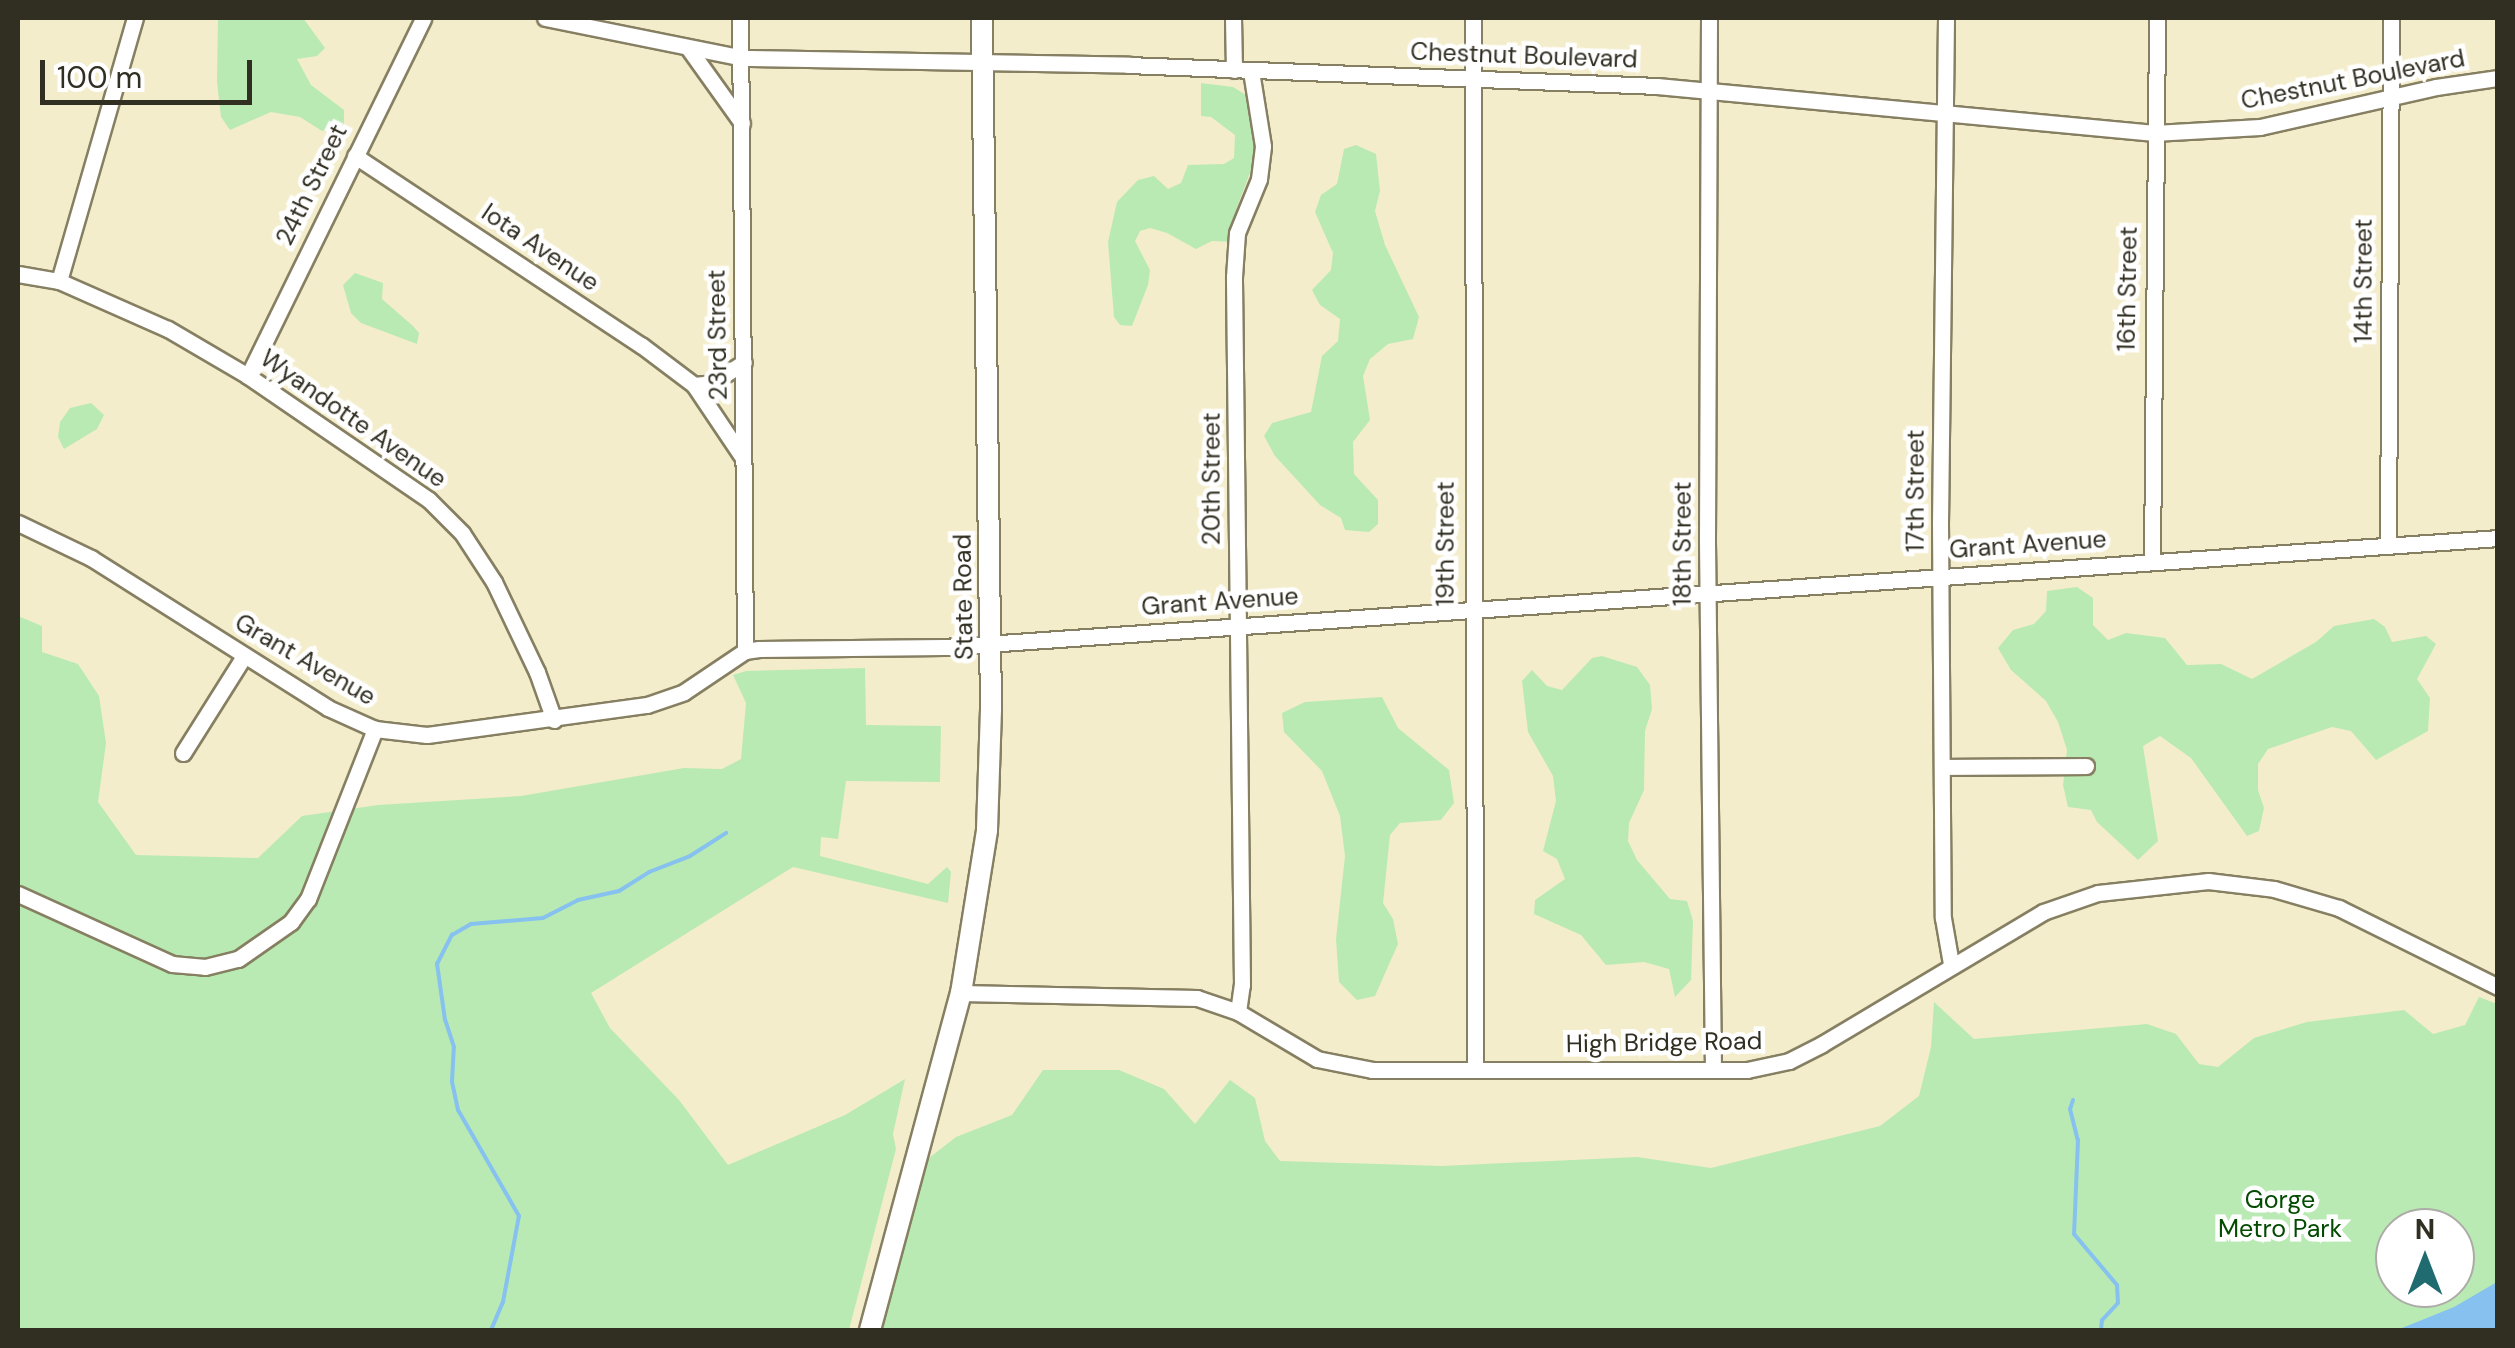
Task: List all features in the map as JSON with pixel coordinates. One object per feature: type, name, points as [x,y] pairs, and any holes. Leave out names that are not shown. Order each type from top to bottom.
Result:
[{"type":"main road","name":"State Road","points":[[870,1330],[961,993],[987,830],[990,643],[982,18]]},
{"type":"street","points":[[59,282],[135,18]]},
{"type":"street","name":"24th Street","points":[[248,376],[423,18]]},
{"type":"street","name":"Chestnut Boulevard","points":[[545,18],[743,58],[982,61],[1709,90],[2155,132],[2260,127],[2498,78]]},
{"type":"street","name":"23rd Street","points":[[740,18],[745,652]]},
{"type":"street","points":[[1233,18],[1234,70]]},
{"type":"street","name":"19th Street","points":[[1473,18],[1471,610],[1475,1070]]},
{"type":"street","name":"18th Street","points":[[1709,18],[1707,592],[1713,1070]]},
{"type":"street","name":"17th Street","points":[[1946,18],[1942,766],[1943,918],[1951,964]]},
{"type":"street","name":"16th Street","points":[[2152,561],[2157,18]]},
{"type":"street","name":"14th Street","points":[[2388,546],[2391,18]]},
{"type":"street","points":[[689,49],[742,124]]},
{"type":"street","name":"20th Street","points":[[1238,1012],[1242,985],[1236,244],[1259,179],[1263,146],[1251,71]]},
{"type":"street","name":"Iota Avenue","points":[[355,156],[641,345],[694,386],[745,461]]},
{"type":"street","name":"Wyandotte Avenue","points":[[18,274],[59,282],[165,327],[248,376],[392,472],[451,520],[512,616],[554,720]]},
{"type":"street","points":[[694,386],[712,383],[744,362]]},
{"type":"street","name":"Grant Avenue","points":[[18,522],[90,558],[328,708],[375,729],[427,735],[554,720],[669,698],[745,652],[990,643],[2498,538]]},
{"type":"street","points":[[184,753],[244,656]]},
{"type":"street","points":[[18,894],[172,964],[205,967],[238,960],[271,939],[308,900],[338,832],[375,729]]},
{"type":"street","points":[[1942,766],[2086,766]]},
{"type":"street","name":"High Bridge Road","points":[[961,993],[1197,998],[1238,1012],[1295,1050],[1328,1063],[1372,1070],[1747,1070],[1789,1061],[1999,934],[2074,900],[2142,885],[2208,881],[2274,889],[2340,908],[2498,987]]},
{"type":"green space","points":[[218,18],[303,18],[325,48],[317,56],[297,59],[311,85],[344,110],[344,126],[322,131],[300,117],[271,112],[230,130],[221,117],[217,82]]},
{"type":"green space","points":[[1201,83],[1233,87],[1246,95],[1256,119],[1256,157],[1237,207],[1231,242],[1212,241],[1196,249],[1167,233],[1150,228],[1140,231],[1135,241],[1150,270],[1148,285],[1132,326],[1120,325],[1114,317],[1108,242],[1117,202],[1138,180],[1154,176],[1168,189],[1181,183],[1188,165],[1224,164],[1234,158],[1235,135],[1211,117],[1201,116]]},
{"type":"green space","points":[[1356,145],[1376,154],[1380,191],[1375,211],[1385,245],[1419,317],[1413,339],[1388,344],[1370,359],[1363,376],[1370,420],[1353,442],[1354,474],[1378,500],[1378,524],[1369,532],[1345,530],[1341,518],[1320,505],[1275,456],[1264,436],[1272,423],[1311,412],[1322,356],[1338,341],[1340,319],[1320,305],[1312,290],[1331,270],[1333,253],[1315,212],[1321,195],[1337,184],[1344,149]]},
{"type":"green space","points":[[355,273],[383,283],[382,299],[419,333],[417,344],[361,323],[351,313],[343,285]]},
{"type":"green space","points":[[91,403],[104,415],[97,429],[64,449],[58,437],[60,422],[70,408]]},
{"type":"green space","points":[[2077,587],[2093,598],[2093,625],[2108,640],[2126,633],[2165,638],[2187,665],[2221,664],[2252,679],[2316,642],[2334,626],[2374,619],[2385,627],[2392,642],[2426,636],[2436,644],[2417,679],[2430,698],[2428,731],[2376,760],[2351,731],[2332,727],[2268,749],[2258,764],[2258,790],[2264,808],[2259,831],[2247,836],[2191,758],[2160,736],[2143,746],[2158,841],[2138,860],[2097,822],[2091,810],[2068,807],[2063,785],[2067,750],[2058,722],[2046,701],[2011,670],[1998,648],[2013,630],[2034,624],[2046,611],[2047,591]]},
{"type":"green space","points":[[18,616],[42,626],[42,652],[78,664],[99,696],[106,743],[98,802],[136,855],[258,858],[302,816],[378,805],[521,796],[684,768],[722,769],[741,759],[746,703],[733,675],[746,671],[865,668],[866,725],[941,726],[940,782],[846,781],[838,839],[821,837],[820,856],[928,884],[947,867],[951,872],[948,903],[793,867],[591,993],[610,1028],[679,1100],[728,1165],[845,1115],[905,1079],[893,1134],[896,1149],[849,1330],[18,1330]]},
{"type":"green space","points":[[1602,656],[1637,667],[1650,685],[1652,709],[1645,731],[1644,790],[1629,823],[1628,841],[1637,860],[1670,899],[1687,901],[1693,921],[1691,980],[1675,997],[1669,969],[1644,962],[1606,965],[1581,935],[1534,914],[1535,900],[1565,879],[1557,859],[1543,851],[1556,801],[1553,776],[1528,732],[1522,681],[1532,670],[1547,686],[1562,690],[1592,658]]},
{"type":"green space","points":[[1382,697],[1398,728],[1449,770],[1454,803],[1441,820],[1400,823],[1390,835],[1383,903],[1393,919],[1398,944],[1375,996],[1357,1000],[1339,982],[1336,939],[1345,856],[1340,816],[1322,771],[1284,732],[1282,713],[1305,702]]},
{"type":"green space","name":"Gorge Metro Park","points":[[2479,997],[2497,1004],[2497,1330],[870,1330],[916,1168],[956,1137],[1012,1115],[1043,1070],[1119,1070],[1164,1089],[1195,1124],[1230,1080],[1255,1098],[1265,1141],[1280,1161],[1442,1166],[1637,1157],[1711,1168],[1880,1126],[1919,1096],[1931,1047],[1934,1002],[1974,1039],[2147,1024],[2176,1034],[2199,1064],[2218,1067],[2254,1038],[2307,1022],[2404,1010],[2433,1034],[2465,1025]]},
{"type":"water","points":[[2497,1282],[2497,1330],[2397,1330],[2452,1308],[2475,1308],[2475,1295]]},
{"type":"waterway","points":[[491,1330],[503,1302],[519,1216],[458,1110],[452,1082],[454,1047],[445,1020],[437,964],[452,935],[471,924],[543,918],[578,900],[619,891],[649,872],[690,856],[726,833]]},
{"type":"waterway","points":[[2073,1100],[2070,1109],[2078,1140],[2074,1234],[2117,1285],[2118,1303],[2102,1320],[2101,1330]]}]
